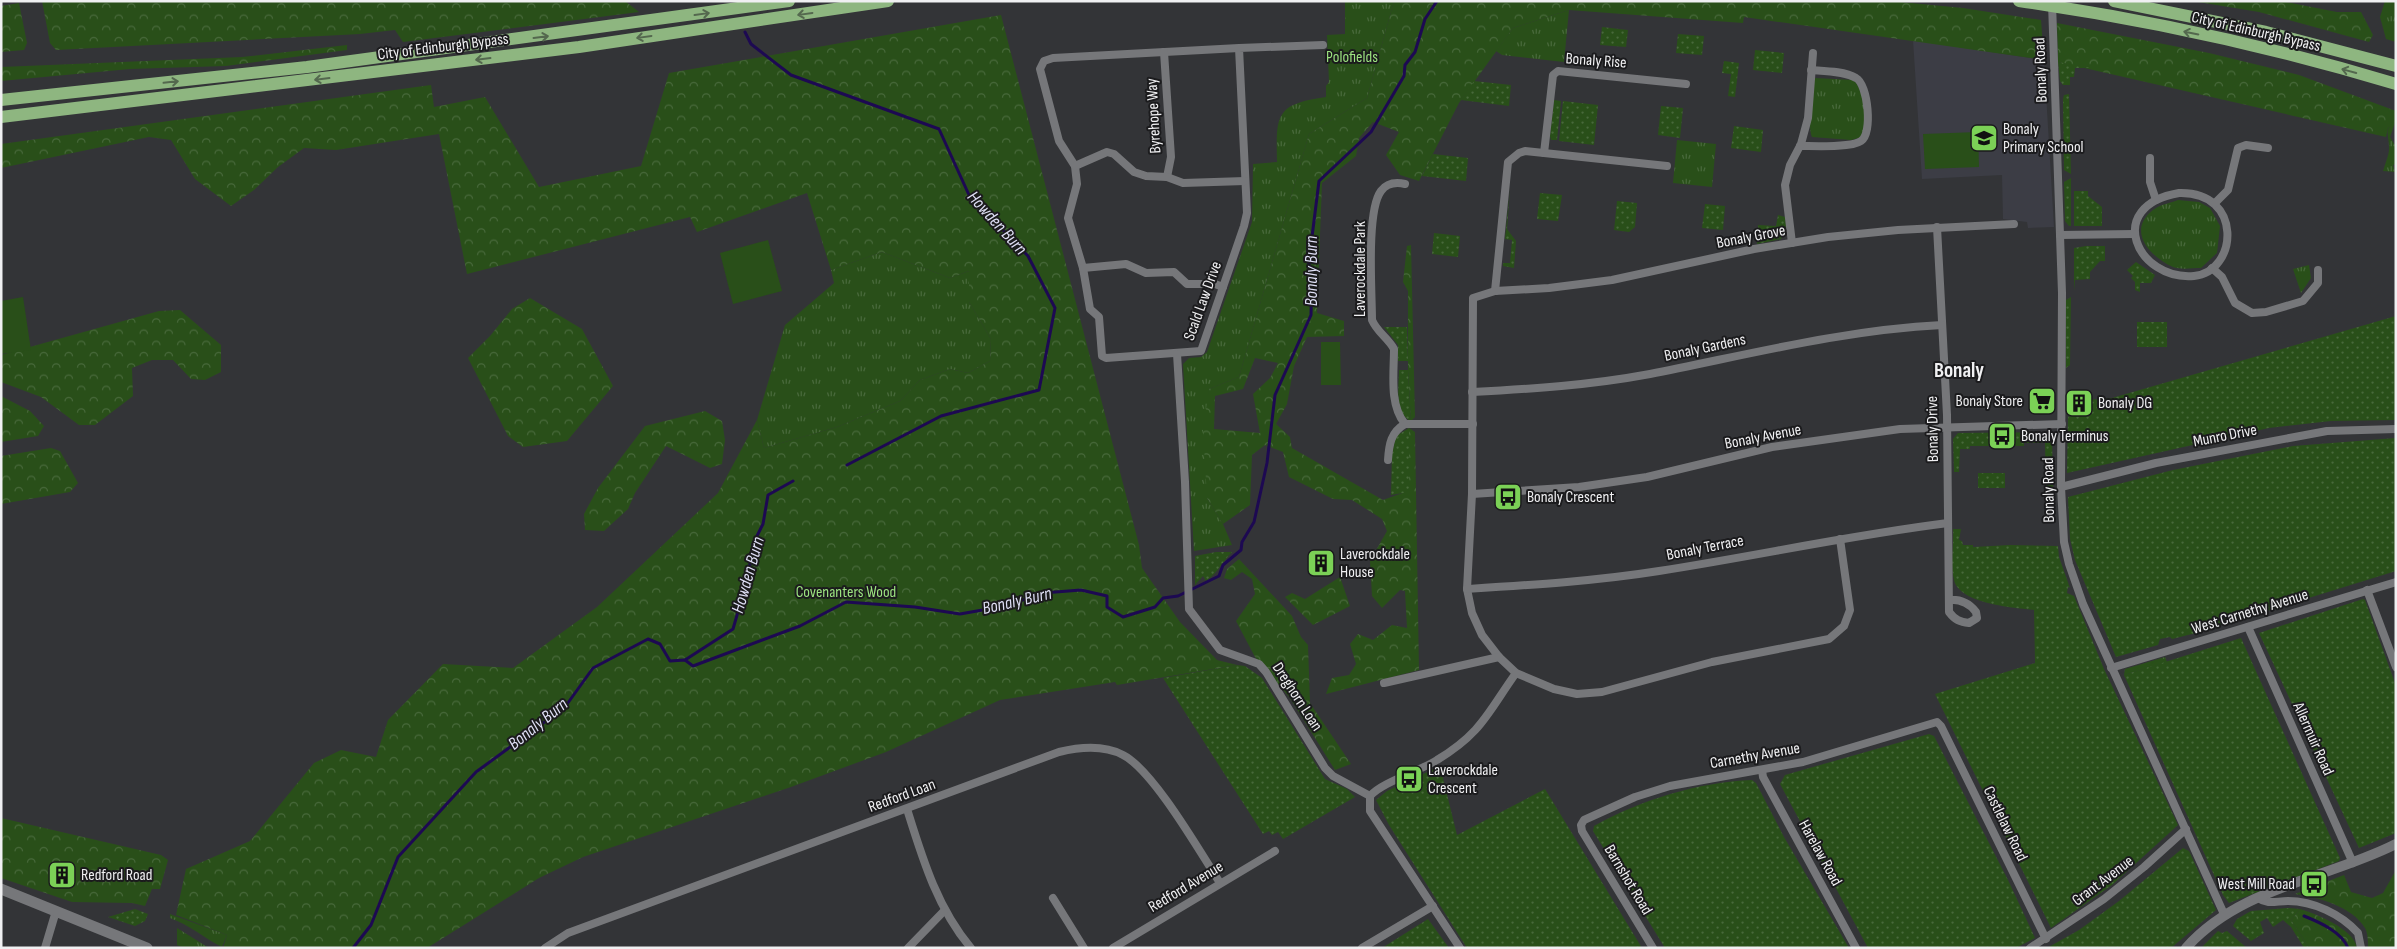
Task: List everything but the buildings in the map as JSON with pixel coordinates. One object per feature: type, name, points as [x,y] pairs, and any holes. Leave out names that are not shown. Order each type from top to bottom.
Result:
[{"type":"highway","name":"City of Edinburgh Bypass","points":[[1,100],[460,47],[790,1]]},
{"type":"highway","name":"City of Edinburgh Bypass","points":[[1,117],[578,47],[888,1]]},
{"type":"highway","name":"City of Edinburgh Bypass","points":[[2019,1],[2061,7],[2259,47],[2396,84]]},
{"type":"highway","name":"City of Edinburgh Bypass","points":[[2114,1],[2266,32],[2396,66]]},
{"type":"highway","points":[[1,92],[147,84]]},
{"type":"highway","points":[[1,123],[120,104]]},
{"type":"main road","points":[[1,889],[147,948]]},
{"type":"street","name":"Bonaly Road","points":[[2052,1],[2060,235],[2061,487],[2064,542],[2069,564],[2083,604],[2224,914]]},
{"type":"street","points":[[1245,181],[1183,184],[1167,177],[1146,176],[1134,172],[1114,154],[1106,152],[1075,166],[1059,142],[1041,77],[1040,69],[1044,61],[1053,58],[1323,45]]},
{"type":"street","name":"Scald Law Drive","points":[[1075,166],[1077,184],[1068,218],[1083,268],[1090,309],[1099,317],[1102,356],[1106,358],[1201,351],[1244,226],[1246,213],[1239,48]]},
{"type":"street","name":"Byrehope Way","points":[[1164,52],[1171,157],[1167,177]]},
{"type":"street","points":[[1792,243],[1785,185],[1790,165],[1800,146],[1808,118],[1813,53]]},
{"type":"street","points":[[1800,146],[1853,144],[1863,140],[1868,132],[1864,88],[1860,80],[1848,75],[1811,70]]},
{"type":"street","name":"Bonaly Rise","points":[[1544,153],[1553,75],[1558,71],[1686,84]]},
{"type":"street","points":[[2215,203],[2228,190],[2232,179],[2235,153],[2238,148],[2246,145],[2268,148]]},
{"type":"street","points":[[1667,166],[1525,151],[1508,162],[1495,292],[1477,296],[1472,303],[1472,494],[1467,588],[1472,613],[1482,635],[1499,658],[1516,673],[1554,689],[1577,694],[1602,692],[1712,662],[1829,639],[1844,626],[1850,610],[1840,539]]},
{"type":"street","points":[[2150,158],[2150,182],[2156,200]]},
{"type":"street","name":"Laverockdale Park","points":[[1405,184],[1392,184],[1380,192],[1374,208],[1371,247],[1372,320],[1375,328],[1389,341],[1394,349],[1395,406],[1398,416],[1405,424]]},
{"type":"street","points":[[2188,193],[2205,197],[2215,203],[2225,218],[2228,236],[2224,251],[2212,268],[2193,276],[2170,272],[2154,264],[2141,251],[2137,246],[2134,234],[2142,212],[2156,200],[2169,195],[2188,193]]},
{"type":"street","name":"Bonaly Grove","points":[[1495,292],[1549,288],[1612,280],[1792,243],[1846,235],[1937,227],[2014,224]]},
{"type":"street","name":"Bonaly Drive","points":[[1937,227],[1947,426],[1949,600]]},
{"type":"street","points":[[2060,235],[2134,234]]},
{"type":"street","points":[[1083,268],[1126,264],[1146,272],[1174,272],[1187,284],[1215,284],[1223,287]]},
{"type":"street","points":[[2212,268],[2227,283],[2235,303],[2252,313],[2266,312],[2303,301],[2318,283],[2318,270]]},
{"type":"street","name":"Bonaly Gardens","points":[[1472,392],[1557,388],[1600,382],[1806,341],[1857,333],[1942,326]]},
{"type":"street","name":"Dreghorn Loan","points":[[1176,354],[1189,609],[1214,645],[1229,654],[1259,664],[1266,672],[1333,776],[1370,796]]},
{"type":"street","points":[[1388,460],[1392,436],[1397,429],[1405,424],[1473,424]]},
{"type":"street","name":"Bonaly Avenue","points":[[1472,494],[1570,488],[1637,479],[1772,447],[1891,430],[1947,426],[2062,424]]},
{"type":"street","name":"Munro Drive","points":[[2061,487],[2156,464],[2327,431],[2396,429]]},
{"type":"street","name":"Bonaly Terrace","points":[[1467,588],[1535,585],[1619,577],[1840,539],[1948,523]]},
{"type":"street","name":"West Carnethy Avenue","points":[[2111,668],[2396,582]]},
{"type":"street","points":[[2368,590],[2396,667]]},
{"type":"street","name":"Allermuir Road","points":[[2248,627],[2354,863]]},
{"type":"street","points":[[1384,683],[1396,684],[1499,658]]},
{"type":"street","points":[[1460,948],[1370,811],[1368,803],[1370,796],[1459,746],[1486,720],[1516,673]]},
{"type":"street","name":"Carnethy Avenue","points":[[1581,825],[1584,820],[1606,809],[1670,786],[1762,770],[1830,755],[1937,722]]},
{"type":"street","name":"Castlelaw Road","points":[[1937,722],[1941,726],[2046,938]]},
{"type":"street","name":"Redford Loan","points":[[544,948],[568,933],[1059,752],[1086,748],[1112,751],[1134,762],[1152,780],[1220,883]]},
{"type":"street","name":"Harelaw Road","points":[[1762,770],[1763,777],[1856,948]]},
{"type":"street","points":[[907,809],[929,876],[945,910],[971,948]]},
{"type":"street","name":"Barnshot Road","points":[[1581,825],[1582,831],[1653,948]]},
{"type":"street","name":"Grant Avenue","points":[[2030,948],[2104,899],[2144,868],[2186,829]]},
{"type":"street","points":[[2186,948],[2224,914],[2258,898],[2354,863],[2396,844]]},
{"type":"street","name":"Redford Avenue","points":[[1112,948],[1274,851]]},
{"type":"street","points":[[1052,898],[1084,948]]},
{"type":"street","points":[[2258,898],[2270,903],[2303,902],[2330,912],[2358,932],[2361,948]]},
{"type":"street","points":[[1362,948],[1433,906]]},
{"type":"street","points":[[908,948],[945,910]]},
{"type":"street","points":[[45,948],[56,911]]},
{"type":"shaded area","name":"Bonaly Primary School","points":[[1913,40],[2044,60],[2054,227],[2028,228],[2027,222],[2003,219],[2002,175],[1922,179]]},
{"type":"green space","points":[[42,1],[625,1],[639,12],[403,42],[395,30],[360,34],[56,50],[50,43]]},
{"type":"green space","name":"Polofields","points":[[1345,1],[1394,1],[1367,98],[1309,134],[1239,377],[1209,389],[1207,498],[1223,524],[1232,545],[1194,551],[1183,364],[1189,358],[1201,357],[1207,352],[1252,222],[1253,164],[1277,162],[1279,123],[1282,115],[1288,108],[1309,100],[1326,97],[1326,86],[1329,82],[1327,35],[1345,34]]},
{"type":"green space","points":[[1394,1],[1890,1],[1963,8],[2041,20],[2044,60],[1744,17],[1743,23],[1569,10],[1513,28],[1459,103],[1419,181],[1400,175],[1386,155],[1399,132],[1373,122],[1359,138],[1356,156],[1322,183],[1317,313],[1344,321],[1344,336],[1307,337],[1294,366],[1287,404],[1276,424],[1290,437],[1292,448],[1383,500],[1408,491],[1409,428],[1415,432],[1419,670],[1326,694],[1332,678],[1349,675],[1356,664],[1350,644],[1358,634],[1373,640],[1392,625],[1407,628],[1405,591],[1400,590],[1382,608],[1372,596],[1370,561],[1387,531],[1382,519],[1352,500],[1333,499],[1289,477],[1283,452],[1265,445],[1252,455],[1250,505],[1223,524],[1207,498],[1203,429],[1209,389],[1239,377],[1309,134],[1367,98]],"holes":[[[1255,358],[1278,363],[1270,378],[1253,394],[1260,433],[1214,429],[1215,396],[1243,389]]]},
{"type":"green space","points":[[2192,1],[2281,1],[2337,12],[2361,12],[2373,35],[2369,42],[2259,12]]},
{"type":"green space","points":[[2385,1],[2396,1],[2396,42],[2386,39],[2380,17]]},
{"type":"green space","points":[[19,3],[27,43],[24,50],[1,52],[1,6]]},
{"type":"green space","points":[[1569,10],[1564,62],[1502,55],[1496,51],[1513,28]]},
{"type":"green space","name":"Covenanters Wood","points":[[1001,15],[1139,545],[1142,568],[1180,622],[1217,660],[1237,665],[1117,685],[1115,682],[1000,700],[886,752],[791,787],[583,857],[539,878],[427,948],[223,948],[227,935],[176,915],[186,869],[250,841],[314,763],[341,750],[376,757],[388,720],[443,664],[513,668],[597,607],[718,493],[757,420],[764,448],[837,427],[900,401],[920,380],[950,369],[968,373],[990,361],[991,339],[969,302],[969,271],[950,278],[882,252],[831,270],[807,193],[697,232],[690,217],[467,274],[439,134],[336,150],[304,148],[278,167],[254,190],[231,206],[195,179],[171,140],[149,137],[1,168],[1,144],[431,85],[434,107],[485,97],[539,187],[641,166],[669,73]]},
{"type":"green space","points":[[2057,23],[2209,53],[2299,75],[2396,111],[2396,120],[2388,128],[2386,137],[2058,62]]},
{"type":"green space","points":[[1602,27],[1628,30],[1626,47],[1600,45]]},
{"type":"green space","points":[[1678,34],[1704,36],[1702,55],[1676,53]]},
{"type":"green space","points":[[347,45],[347,50],[226,66],[130,69],[1,81],[1,67],[242,57]]},
{"type":"green space","points":[[1755,50],[1784,53],[1782,73],[1753,70]]},
{"type":"green space","points":[[1724,61],[1739,63],[1735,97],[1728,96],[1731,74],[1722,73]]},
{"type":"green space","points":[[2058,62],[2091,68],[2075,68],[2074,77],[2070,77],[2070,85],[2063,85],[2060,81]]},
{"type":"green space","points":[[1814,78],[1854,80],[1861,92],[1865,107],[1866,123],[1862,137],[1851,140],[1812,137],[1810,117]]},
{"type":"green space","points":[[1474,81],[1511,85],[1509,106],[1461,100]]},
{"type":"green space","points":[[2069,94],[2071,174],[2064,170],[2063,99],[2064,95]]},
{"type":"green space","points":[[1554,100],[1561,101],[1557,140],[1551,140],[1550,136]]},
{"type":"green space","points":[[1563,101],[1598,105],[1594,145],[1559,141]]},
{"type":"green space","points":[[1661,106],[1683,108],[1680,138],[1658,135]]},
{"type":"green space","points":[[2396,120],[2390,137],[2396,147],[2396,164],[2393,165],[2395,172],[2383,171],[2389,152],[2388,129]]},
{"type":"green space","points":[[1734,126],[1763,130],[1761,152],[1731,148]]},
{"type":"green space","points":[[1978,132],[1979,167],[1925,169],[1923,134]]},
{"type":"green space","points":[[1677,140],[1716,144],[1712,187],[1673,183]]},
{"type":"green space","points":[[1433,154],[1468,158],[1466,181],[1422,176]]},
{"type":"green space","points":[[2071,178],[2071,226],[2069,226],[2065,221],[2064,182]]},
{"type":"green space","points":[[1510,189],[1507,229],[1516,241],[1514,268],[1503,266],[1503,263],[1510,263],[1512,240],[1505,239]]},
{"type":"green space","points":[[2074,191],[2088,191],[2088,196],[2102,207],[2102,226],[2074,226]]},
{"type":"green space","points":[[1540,193],[1562,195],[1558,221],[1537,219]]},
{"type":"green space","points":[[2178,200],[2199,202],[2210,208],[2220,226],[2217,253],[2201,268],[2176,268],[2164,262],[2148,249],[2141,233],[2142,224],[2147,216],[2156,208]]},
{"type":"green space","points":[[1617,201],[1637,203],[1635,227],[1629,232],[1614,230]]},
{"type":"green space","points":[[1705,204],[1725,206],[1723,230],[1702,228]]},
{"type":"green space","points":[[1778,215],[1785,217],[1786,226],[1781,239],[1757,244],[1758,225],[1776,226]]},
{"type":"green space","points":[[1434,233],[1460,236],[1458,257],[1432,254]]},
{"type":"green space","points":[[768,240],[782,291],[733,304],[720,253]]},
{"type":"green space","points":[[1411,245],[1415,417],[1411,421],[1408,370],[1408,291],[1403,282],[1407,246]]},
{"type":"green space","points":[[2105,246],[2105,261],[2100,261],[2090,272],[2090,279],[2075,280],[2074,291],[2074,248]]},
{"type":"green space","points":[[882,252],[950,278],[969,271],[969,302],[991,339],[990,361],[968,373],[950,369],[920,380],[900,401],[837,427],[764,448],[757,420],[785,325],[834,283],[831,270]]},
{"type":"green space","points":[[2136,262],[2155,275],[2151,283],[2140,283],[2140,292],[2135,290],[2135,282],[2131,278],[2133,276],[2127,270]]},
{"type":"green space","points":[[2309,265],[2311,278],[2301,293],[2293,269]]},
{"type":"green space","points":[[23,297],[31,350],[1,354],[1,301]]},
{"type":"green space","points":[[2071,297],[2070,365],[2066,368],[2066,300]]},
{"type":"green space","points":[[530,298],[582,329],[613,386],[567,441],[523,447],[508,436],[468,358],[490,336],[512,309]]},
{"type":"green space","points":[[180,310],[221,345],[221,372],[205,380],[191,379],[173,360],[152,360],[132,368],[133,396],[95,425],[79,425],[41,397],[1,382],[1,355],[159,311]]},
{"type":"green space","points":[[2396,316],[2396,420],[2331,421],[2269,428],[2067,473],[2068,417],[2075,412],[2088,410],[2087,400],[2112,398]]},
{"type":"green space","points":[[2137,322],[2167,322],[2167,347],[2137,347]]},
{"type":"green space","points":[[1384,327],[1407,327],[1408,361],[1398,361],[1398,345]]},
{"type":"green space","points":[[1321,342],[1340,342],[1341,385],[1321,385]]},
{"type":"green space","points":[[1399,370],[1408,370],[1411,421],[1402,412],[1400,406],[1398,391]]},
{"type":"green space","points":[[1,396],[30,411],[44,426],[38,436],[1,442]]},
{"type":"green space","points":[[705,411],[722,421],[725,440],[722,464],[710,468],[666,446],[635,493],[628,509],[604,531],[585,530],[584,514],[598,488],[645,426]]},
{"type":"green space","points":[[1409,428],[1409,492],[1391,495],[1392,453],[1396,436]]},
{"type":"green space","points":[[2047,432],[2052,438],[2053,490],[2046,490],[2045,443],[2024,443],[2024,446],[1970,446],[1970,449],[1960,449],[1959,472],[1954,472],[1953,439],[1958,433]]},
{"type":"green space","points":[[2396,438],[2396,571],[2196,633],[2172,639],[2170,637],[2160,639],[2158,645],[2116,657],[2075,560],[2070,539],[2068,497],[2173,470],[2293,446]]},
{"type":"green space","points":[[51,448],[60,451],[78,483],[70,492],[1,504],[1,456]]},
{"type":"green space","points":[[1978,473],[2005,473],[2005,488],[1978,488]]},
{"type":"green space","points":[[1953,529],[1961,529],[1959,540],[1962,541],[1963,545],[1973,545],[1973,547],[2010,545],[2058,546],[2059,557],[2070,588],[2068,587],[2067,593],[2074,596],[2104,669],[2178,825],[2112,885],[2051,928],[1935,694],[2035,663],[2034,610],[1977,600],[1966,595],[1958,588],[1954,580],[1952,568]]},
{"type":"green space","points":[[1216,552],[1232,552],[1210,578],[1206,581],[1203,576],[1195,585],[1195,556]]},
{"type":"green space","points":[[1239,559],[1292,616],[1301,637],[1308,645],[1310,703],[1351,764],[1335,770],[1290,698],[1255,657],[1236,621],[1255,594],[1252,579],[1242,572],[1231,580],[1224,578],[1227,569]]},
{"type":"green space","points":[[1340,577],[1350,606],[1313,625],[1285,597],[1292,593],[1305,599]]},
{"type":"green space","points":[[2363,599],[2365,600],[2396,686],[2396,833],[2359,848],[2259,633]]},
{"type":"green space","points":[[2241,638],[2340,858],[2339,861],[2229,903],[2223,895],[2124,675]]},
{"type":"green space","points":[[2165,657],[2167,662],[2124,675],[2125,669]]},
{"type":"green space","points":[[1237,665],[1245,666],[1262,678],[1325,779],[1347,789],[1355,797],[1283,839],[1278,832],[1272,835],[1269,831],[1263,834],[1163,678]]},
{"type":"green space","points":[[1929,734],[1934,736],[2008,880],[2035,938],[2016,948],[1868,948],[1780,784],[1785,775]]},
{"type":"green space","points":[[1440,766],[1457,835],[1545,789],[1642,948],[1467,948],[1389,825],[1376,800],[1387,791]]},
{"type":"green space","points":[[1752,780],[1756,783],[1784,837],[1849,948],[1665,948],[1593,831],[1594,826],[1612,817],[1670,794],[1711,784]]},
{"type":"green space","points":[[1,818],[161,855],[168,860],[160,889],[152,889],[145,906],[132,903],[72,902],[1,878]]},
{"type":"green space","points":[[2183,848],[2189,851],[2216,910],[2171,948],[2047,948],[2079,930],[2119,901]]},
{"type":"green space","points":[[2396,870],[2396,948],[2368,948],[2366,930],[2352,914],[2334,904],[2295,894],[2344,875],[2351,892],[2372,898],[2383,893]]},
{"type":"green space","points":[[135,909],[148,914],[145,921],[135,926],[108,917]]},
{"type":"green space","points":[[2300,909],[2333,923],[2342,929],[2354,941],[2357,948],[2309,948],[2291,920]]},
{"type":"green space","points":[[2300,909],[2291,920],[2309,948],[2304,948],[2291,927],[2283,920],[2273,927],[2267,918],[2260,922],[2264,933],[2251,941],[2233,926],[2237,919],[2251,911]]},
{"type":"green space","points":[[170,914],[227,935],[222,947],[184,924],[170,918]]},
{"type":"green space","points":[[1428,919],[1449,948],[1382,948]]},
{"type":"green space","points":[[177,928],[209,948],[184,948],[177,945]]},
{"type":"green space","points":[[2218,931],[2222,933],[2227,931],[2247,948],[2201,948]]},
{"type":"waterway","name":"Bonaly Burn","points":[[353,948],[371,925],[398,857],[476,772],[565,707],[593,668],[648,639],[660,644],[670,661],[685,660],[693,666],[800,626],[846,602],[915,607],[960,614],[1005,606],[1043,593],[1081,590],[1107,596],[1107,607],[1123,617],[1155,607],[1163,598],[1178,596],[1219,576],[1223,565],[1241,550],[1242,542],[1254,522],[1267,463],[1275,395],[1311,315],[1312,274],[1308,261],[1308,244],[1312,237],[1319,181],[1371,132],[1404,76],[1405,65],[1415,52],[1425,19],[1437,1]]},
{"type":"waterway","name":"Howden Burn","points":[[745,32],[751,44],[791,75],[939,129],[969,195],[1028,256],[1055,308],[1039,390],[941,416],[847,465]]},
{"type":"waterway","name":"Howden Burn","points":[[685,660],[733,629],[748,577],[753,544],[763,524],[768,495],[793,481]]},
{"type":"waterway","points":[[2304,916],[2335,932],[2341,937],[2348,948]]},
{"type":"place","name":"Bonaly Primary School","points":[[1984,138]]},
{"type":"place","name":"Bonaly Store","points":[[2042,401]]},
{"type":"place","name":"Bonaly DG","points":[[2079,403]]},
{"type":"place","name":"Bonaly Terminus","points":[[2002,436]]},
{"type":"place","name":"Bonaly Crescent","points":[[1508,497]]},
{"type":"place","name":"Laverockdale House","points":[[1321,563]]},
{"type":"place","name":"Laverockdale Crescent","points":[[1409,779]]},
{"type":"place","name":"Redford Road","points":[[62,875]]},
{"type":"place","name":"West Mill Road","points":[[2314,884]]},
{"type":"district","name":"Bonaly","points":[[1959,370]]}]
